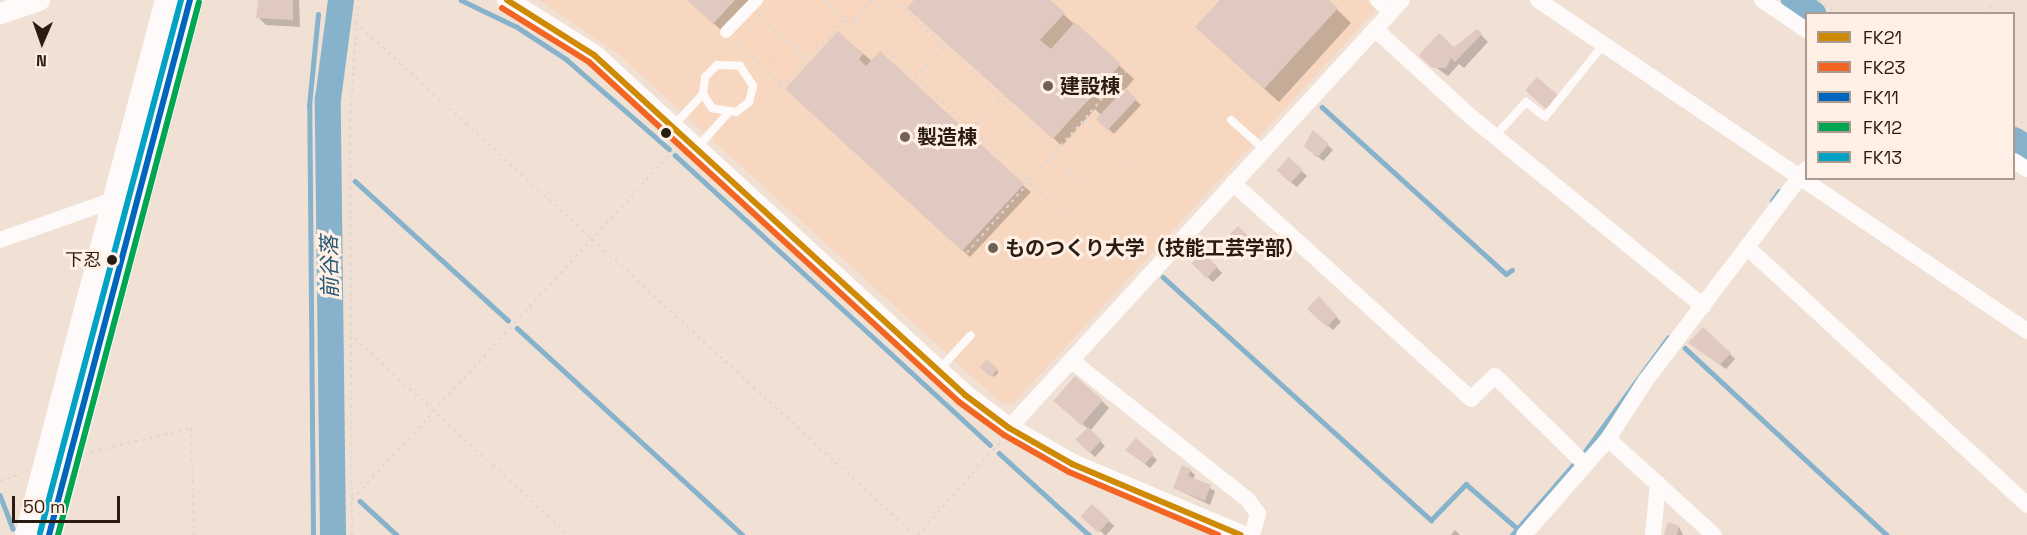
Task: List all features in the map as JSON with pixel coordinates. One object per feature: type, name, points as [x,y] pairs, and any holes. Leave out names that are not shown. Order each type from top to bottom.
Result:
[{"type":"main road","points":[[128,196],[168,0]]},
{"type":"main road","points":[[28,535],[58,460],[128,196],[190,0]]},
{"type":"main road","points":[[49,535],[58,460]]},
{"type":"street","points":[[0,13],[39,0]]},
{"type":"street","points":[[507,0],[594,55],[938,371],[1009,428],[1072,464],[1241,535]]},
{"type":"street","points":[[1524,535],[1608,439],[1646,380],[1749,249],[1803,174],[1603,45],[1538,0]]},
{"type":"street","points":[[1762,0],[1805,29]]},
{"type":"street","points":[[726,33],[753,4]]},
{"type":"street","points":[[1009,428],[1374,29],[1390,4]]},
{"type":"street","points":[[1374,29],[1495,136],[1703,306]]},
{"type":"street","points":[[1812,180],[2027,331]]},
{"type":"street","points":[[1233,183],[1471,399],[1496,376],[1586,465]]},
{"type":"street","points":[[0,240],[128,196]]},
{"type":"street","points":[[1749,249],[2027,505]]},
{"type":"street","points":[[1072,361],[1248,500],[1258,514],[1251,535]]},
{"type":"street","points":[[1608,439],[1714,535]]},
{"type":"street","points":[[1653,535],[1658,483]]},
{"type":"lane","points":[[1495,136],[1526,102],[1545,117],[1603,45]]},
{"type":"lane","points":[[733,63],[747,71],[752,94],[743,108],[728,113],[685,137],[703,94],[705,77],[717,65],[733,63]]},
{"type":"lane","points":[[703,94],[712,108],[728,113]]},
{"type":"lane","points":[[1231,120],[1265,150]]},
{"type":"lane","points":[[938,371],[971,335]]},
{"type":"path","points":[[352,535],[353,337],[350,121],[358,0]]},
{"type":"path","points":[[823,0],[850,24],[872,0]]},
{"type":"path","points":[[893,0],[1058,150]]},
{"type":"path","points":[[1818,0],[1834,12]]},
{"type":"path","points":[[753,4],[807,60]]},
{"type":"path","points":[[776,93],[845,20]]},
{"type":"path","points":[[854,20],[1068,218]]},
{"type":"path","points":[[356,22],[917,535],[1009,428]]},
{"type":"path","points":[[726,33],[783,86]]},
{"type":"path","points":[[916,78],[944,46]]},
{"type":"path","points":[[957,264],[1138,58]]},
{"type":"path","points":[[972,130],[1001,98]]},
{"type":"path","points":[[1084,120],[1139,173]]},
{"type":"path","points":[[352,500],[685,137]]},
{"type":"path","points":[[1053,157],[1092,192]]},
{"type":"path","points":[[353,337],[569,535]]},
{"type":"path","points":[[0,481],[58,460],[191,428],[194,535]]},
{"type":"shaded area","name":"ものつくり大学（技能工芸学部）","points":[[539,0],[1366,0],[1376,10],[1013,404],[1001,403],[618,54]]},
{"type":"shaded area","points":[[780,0],[817,0],[840,21],[810,53],[767,14]]},
{"type":"shaded area","points":[[829,0],[868,0],[850,19]]},
{"type":"shaded area","points":[[758,24],[801,61],[786,79],[743,41]]},
{"type":"building","points":[[258,0],[293,0],[293,20],[256,18]]},
{"type":"building","points":[[687,0],[735,0],[713,24]]},
{"type":"building","name":"建設棟","points":[[914,0],[1050,0],[1065,13],[1040,40],[1051,49],[1075,22],[1121,64],[1053,139],[907,8]]},
{"type":"building","points":[[1220,0],[1329,0],[1338,8],[1264,89],[1195,27]]},
{"type":"building","points":[[1477,29],[1482,34],[1455,62],[1451,58],[1446,68],[1432,68],[1419,55],[1439,33],[1454,47]]},
{"type":"building","name":"製造棟","points":[[838,31],[863,54],[859,59],[866,66],[880,51],[1024,184],[962,251],[785,89]]},
{"type":"building","points":[[1537,77],[1558,95],[1546,109],[1525,91]]},
{"type":"building","points":[[1125,88],[1137,99],[1107,130],[1096,119]]},
{"type":"building","points":[[1313,130],[1329,144],[1317,158],[1304,146]]},
{"type":"building","points":[[1289,157],[1303,170],[1291,183],[1277,170]]},
{"type":"building","points":[[1238,226],[1250,237],[1234,254],[1222,243]]},
{"type":"building","points":[[1203,252],[1218,267],[1207,278],[1192,263]]},
{"type":"building","points":[[1319,296],[1337,316],[1327,327],[1307,309]]},
{"type":"building","points":[[1703,327],[1731,353],[1720,365],[1688,343]]},
{"type":"building","points":[[987,359],[998,369],[991,377],[980,367]]},
{"type":"building","points":[[1075,376],[1103,400],[1081,425],[1053,401]]},
{"type":"building","points":[[1088,427],[1102,440],[1090,453],[1076,440]]},
{"type":"building","points":[[1136,438],[1154,454],[1145,464],[1125,450]]},
{"type":"building","points":[[1182,465],[1191,469],[1188,476],[1211,485],[1205,501],[1173,488]]},
{"type":"building","points":[[1092,504],[1110,520],[1098,533],[1081,517]]},
{"type":"building","points":[[1668,522],[1679,526],[1677,535],[1664,535]]},
{"type":"waterway","name":"前谷落","points":[[333,535],[328,99],[341,0]]},
{"type":"waterway","points":[[461,0],[517,27],[566,59],[669,149]]},
{"type":"waterway","points":[[1794,0],[1810,12]]},
{"type":"waterway","points":[[313,535],[309,106],[318,14]]},
{"type":"waterway","points":[[1322,107],[1506,274],[1512,270]]},
{"type":"waterway","points":[[2015,141],[2027,148]]},
{"type":"waterway","points":[[675,155],[990,445]]},
{"type":"waterway","points":[[355,181],[508,320]]},
{"type":"waterway","points":[[1772,201],[1779,191]]},
{"type":"waterway","points":[[1163,277],[1431,520],[1466,484],[1518,529]]},
{"type":"waterway","points":[[517,328],[743,535]]},
{"type":"waterway","points":[[1583,454],[1668,338]]},
{"type":"waterway","points":[[1685,348],[1887,535]]},
{"type":"waterway","points":[[999,453],[1089,535]]},
{"type":"waterway","points":[[1512,535],[1573,465]]},
{"type":"waterway","points":[[0,495],[13,529]]},
{"type":"waterway","points":[[360,501],[397,535]]},
{"type":"transit line","name":"FK13","points":[[40,533],[181,0]]},
{"type":"transit line","name":"FK11","points":[[49,535],[190,0]]},
{"type":"transit line","name":"FK21","points":[[507,0],[594,55],[965,395],[1009,428],[1072,464],[1241,535]]},
{"type":"transit line","name":"FK12","points":[[58,535],[199,2]]},
{"type":"transit line","name":"FK23","points":[[502,8],[589,62],[959,402],[1004,435],[1069,472],[1218,535]]},
{"type":"place","name":"建設棟","points":[[1048,86]]},
{"type":"place","name":"製造棟","points":[[905,137]]},
{"type":"place","name":"ものつくり大学（技能工芸学部）","points":[[993,248]]},
{"type":"place","name":"下忍","points":[[112,260]]}]
